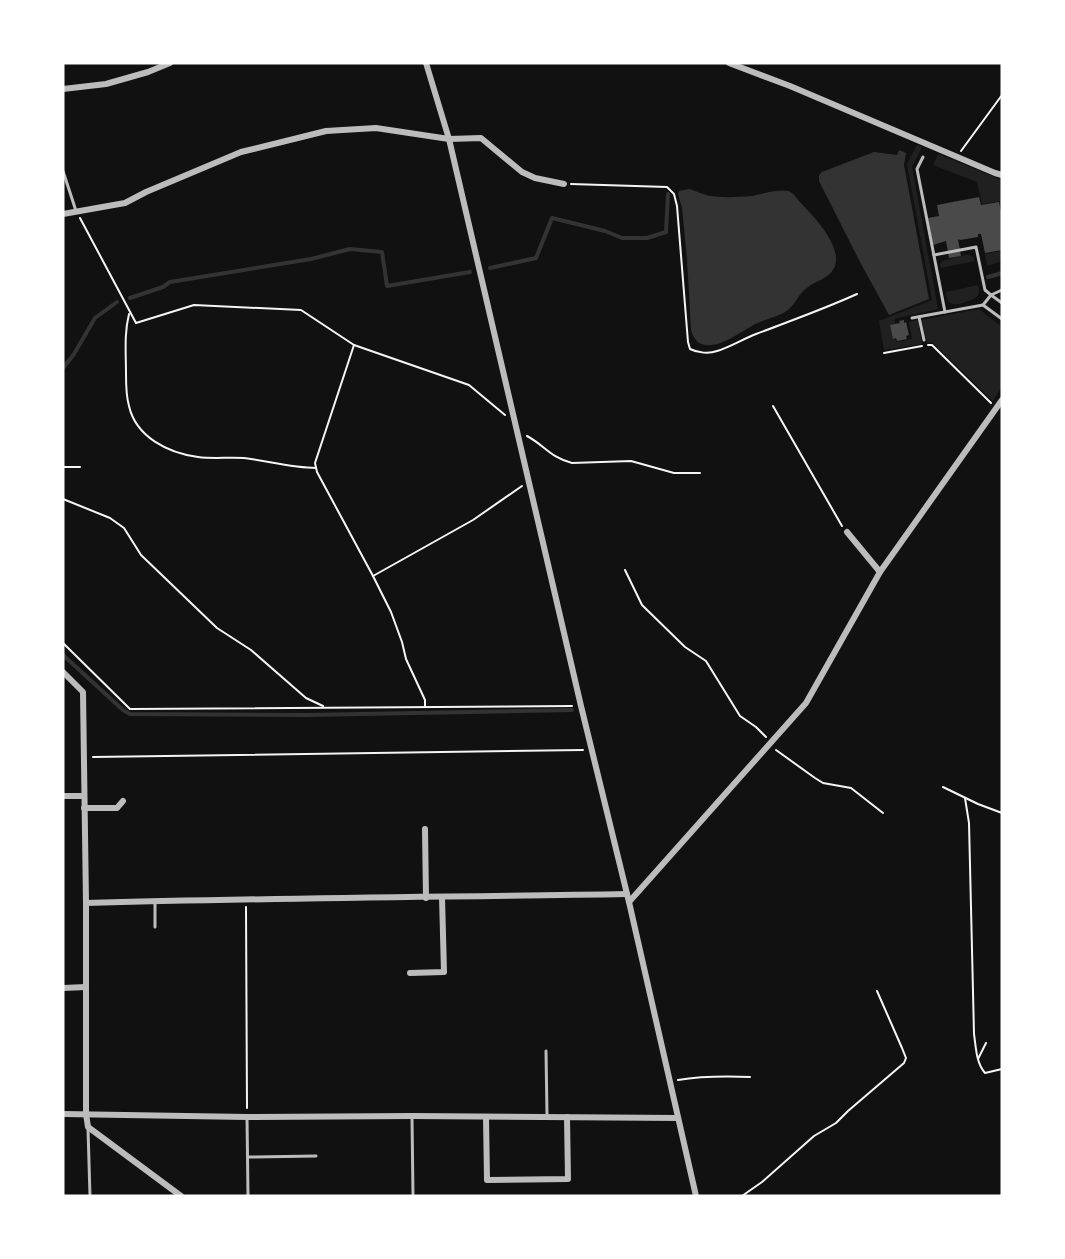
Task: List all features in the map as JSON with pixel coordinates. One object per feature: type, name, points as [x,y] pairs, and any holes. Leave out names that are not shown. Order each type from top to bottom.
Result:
[{"type":"street","points":[[146,63],[148,72]]},
{"type":"street","points":[[63,88],[106,84],[170,63]]},
{"type":"street","points":[[426,63],[448,139],[627,894],[696,1196]]},
{"type":"street","points":[[729,63],[790,86],[1002,175]]},
{"type":"street","points":[[63,214],[125,203],[241,152],[326,131],[375,128],[448,139],[481,138],[522,172],[535,178],[564,184]]},
{"type":"street","points":[[628,902],[806,703],[880,572],[1002,400]]},
{"type":"street","points":[[847,532],[880,572]]},
{"type":"street","points":[[63,672],[83,692],[87,1127],[181,1196]]},
{"type":"street","points":[[63,796],[84,796]]},
{"type":"street","points":[[84,808],[117,808],[123,801]]},
{"type":"street","points":[[425,829],[426,898]]},
{"type":"street","points":[[86,903],[627,894]]},
{"type":"street","points":[[410,973],[444,972],[442,897]]},
{"type":"street","points":[[63,988],[86,987]]},
{"type":"street","points":[[63,1114],[247,1117],[678,1118]]},
{"type":"street","points":[[486,1117],[487,1180],[568,1179],[567,1117]]},
{"type":"lane","points":[[923,157],[917,170],[945,312]]},
{"type":"lane","points":[[63,171],[76,211]]},
{"type":"lane","points":[[934,255],[976,247],[985,290],[1002,303]]},
{"type":"lane","points":[[912,318],[983,305],[991,295],[1002,290]]},
{"type":"lane","points":[[983,305],[1002,319]]},
{"type":"lane","points":[[919,317],[924,340]]},
{"type":"lane","points":[[155,901],[155,927]]},
{"type":"lane","points":[[546,1051],[547,1117]]},
{"type":"lane","points":[[412,1116],[413,1196]]},
{"type":"lane","points":[[247,1117],[248,1196]]},
{"type":"lane","points":[[87,1127],[90,1196]]},
{"type":"lane","points":[[248,1157],[316,1156]]},
{"type":"path","points":[[957,157],[1002,95]]},
{"type":"path","points":[[564,184],[667,187],[674,194],[677,206],[688,342],[690,349],[695,352],[717,351],[857,294]]},
{"type":"path","points":[[76,211],[135,324],[194,305],[301,310],[354,345],[469,385],[499,411],[515,421]]},
{"type":"path","points":[[130,312],[125,329],[128,405],[134,422],[147,436],[162,446],[198,457],[243,458],[316,468]]},
{"type":"path","points":[[354,345],[315,463],[374,576],[398,629],[406,659],[425,700],[425,707]]},
{"type":"path","points":[[884,353],[932,345],[996,408]]},
{"type":"path","points":[[773,406],[847,532]]},
{"type":"path","points":[[518,433],[529,436],[553,456],[572,463],[631,461],[674,473],[700,473]]},
{"type":"path","points":[[63,467],[80,467]]},
{"type":"path","points":[[374,576],[473,520],[529,483]]},
{"type":"path","points":[[63,499],[110,518],[124,528],[141,555],[217,628],[251,650],[306,698],[326,708]]},
{"type":"path","points":[[625,570],[642,605],[685,647],[706,661],[740,716],[815,778],[824,783],[851,788],[883,813]]},
{"type":"path","points":[[63,643],[130,709],[581,706]]},
{"type":"path","points":[[83,757],[592,750]]},
{"type":"path","points":[[943,787],[1002,813]]},
{"type":"path","points":[[965,798],[969,823],[974,1034],[982,1071],[1002,1069]]},
{"type":"path","points":[[246,899],[247,1117]]},
{"type":"path","points":[[742,1196],[762,1182],[814,1136],[836,1123],[848,1110],[904,1063],[906,1058],[902,1047],[877,991]]},
{"type":"path","points":[[978,1060],[986,1043]]},
{"type":"path","points":[[670,1082],[718,1076],[750,1077]]},
{"type":"shaded area","points":[[917,145],[922,147],[912,167],[938,309],[894,319],[895,324],[890,325],[893,339],[896,342],[912,339],[909,322],[918,320],[922,344],[884,350],[879,321],[932,300],[907,164]]},
{"type":"shaded area","points":[[899,150],[906,153],[904,165],[929,299],[889,315],[819,181],[819,175],[874,152],[897,155]]},
{"type":"shaded area","points":[[938,154],[1002,180],[1002,204],[1000,201],[982,204],[977,182],[933,165]]},
{"type":"shaded area","points":[[689,189],[721,197],[752,196],[778,191],[792,193],[830,239],[836,257],[833,270],[804,290],[786,311],[719,344],[700,343],[694,338],[691,330],[687,259],[682,208],[678,194],[679,191]]},
{"type":"shaded area","points":[[1002,251],[1002,261],[987,266],[985,254]]},
{"type":"shaded area","points":[[970,255],[975,261],[941,268],[942,261]]},
{"type":"shaded area","points":[[978,285],[976,298],[959,304],[951,304],[948,301],[946,292]]},
{"type":"shaded area","points":[[979,309],[1002,327],[1002,386],[993,401],[932,342],[927,343],[922,320]]},
{"type":"building","points":[[979,197],[981,205],[999,202],[1002,216],[1002,250],[985,253],[981,234],[978,234],[978,237],[958,239],[961,256],[949,258],[946,241],[933,245],[928,218],[939,216],[937,205]]},
{"type":"building","points":[[904,320],[909,335],[906,336],[907,339],[897,341],[896,338],[893,339],[890,325]]},
{"type":"waterway","points":[[490,268],[536,258],[552,218],[605,231],[622,238],[647,238],[666,232],[668,194]]},
{"type":"waterway","points":[[130,298],[163,287],[170,282],[311,259],[350,249],[382,252],[387,286],[470,272]]},
{"type":"waterway","points":[[988,277],[1002,273]]},
{"type":"waterway","points":[[63,368],[95,318],[117,302]]},
{"type":"waterway","points":[[63,655],[130,714],[306,715],[572,710]]}]
